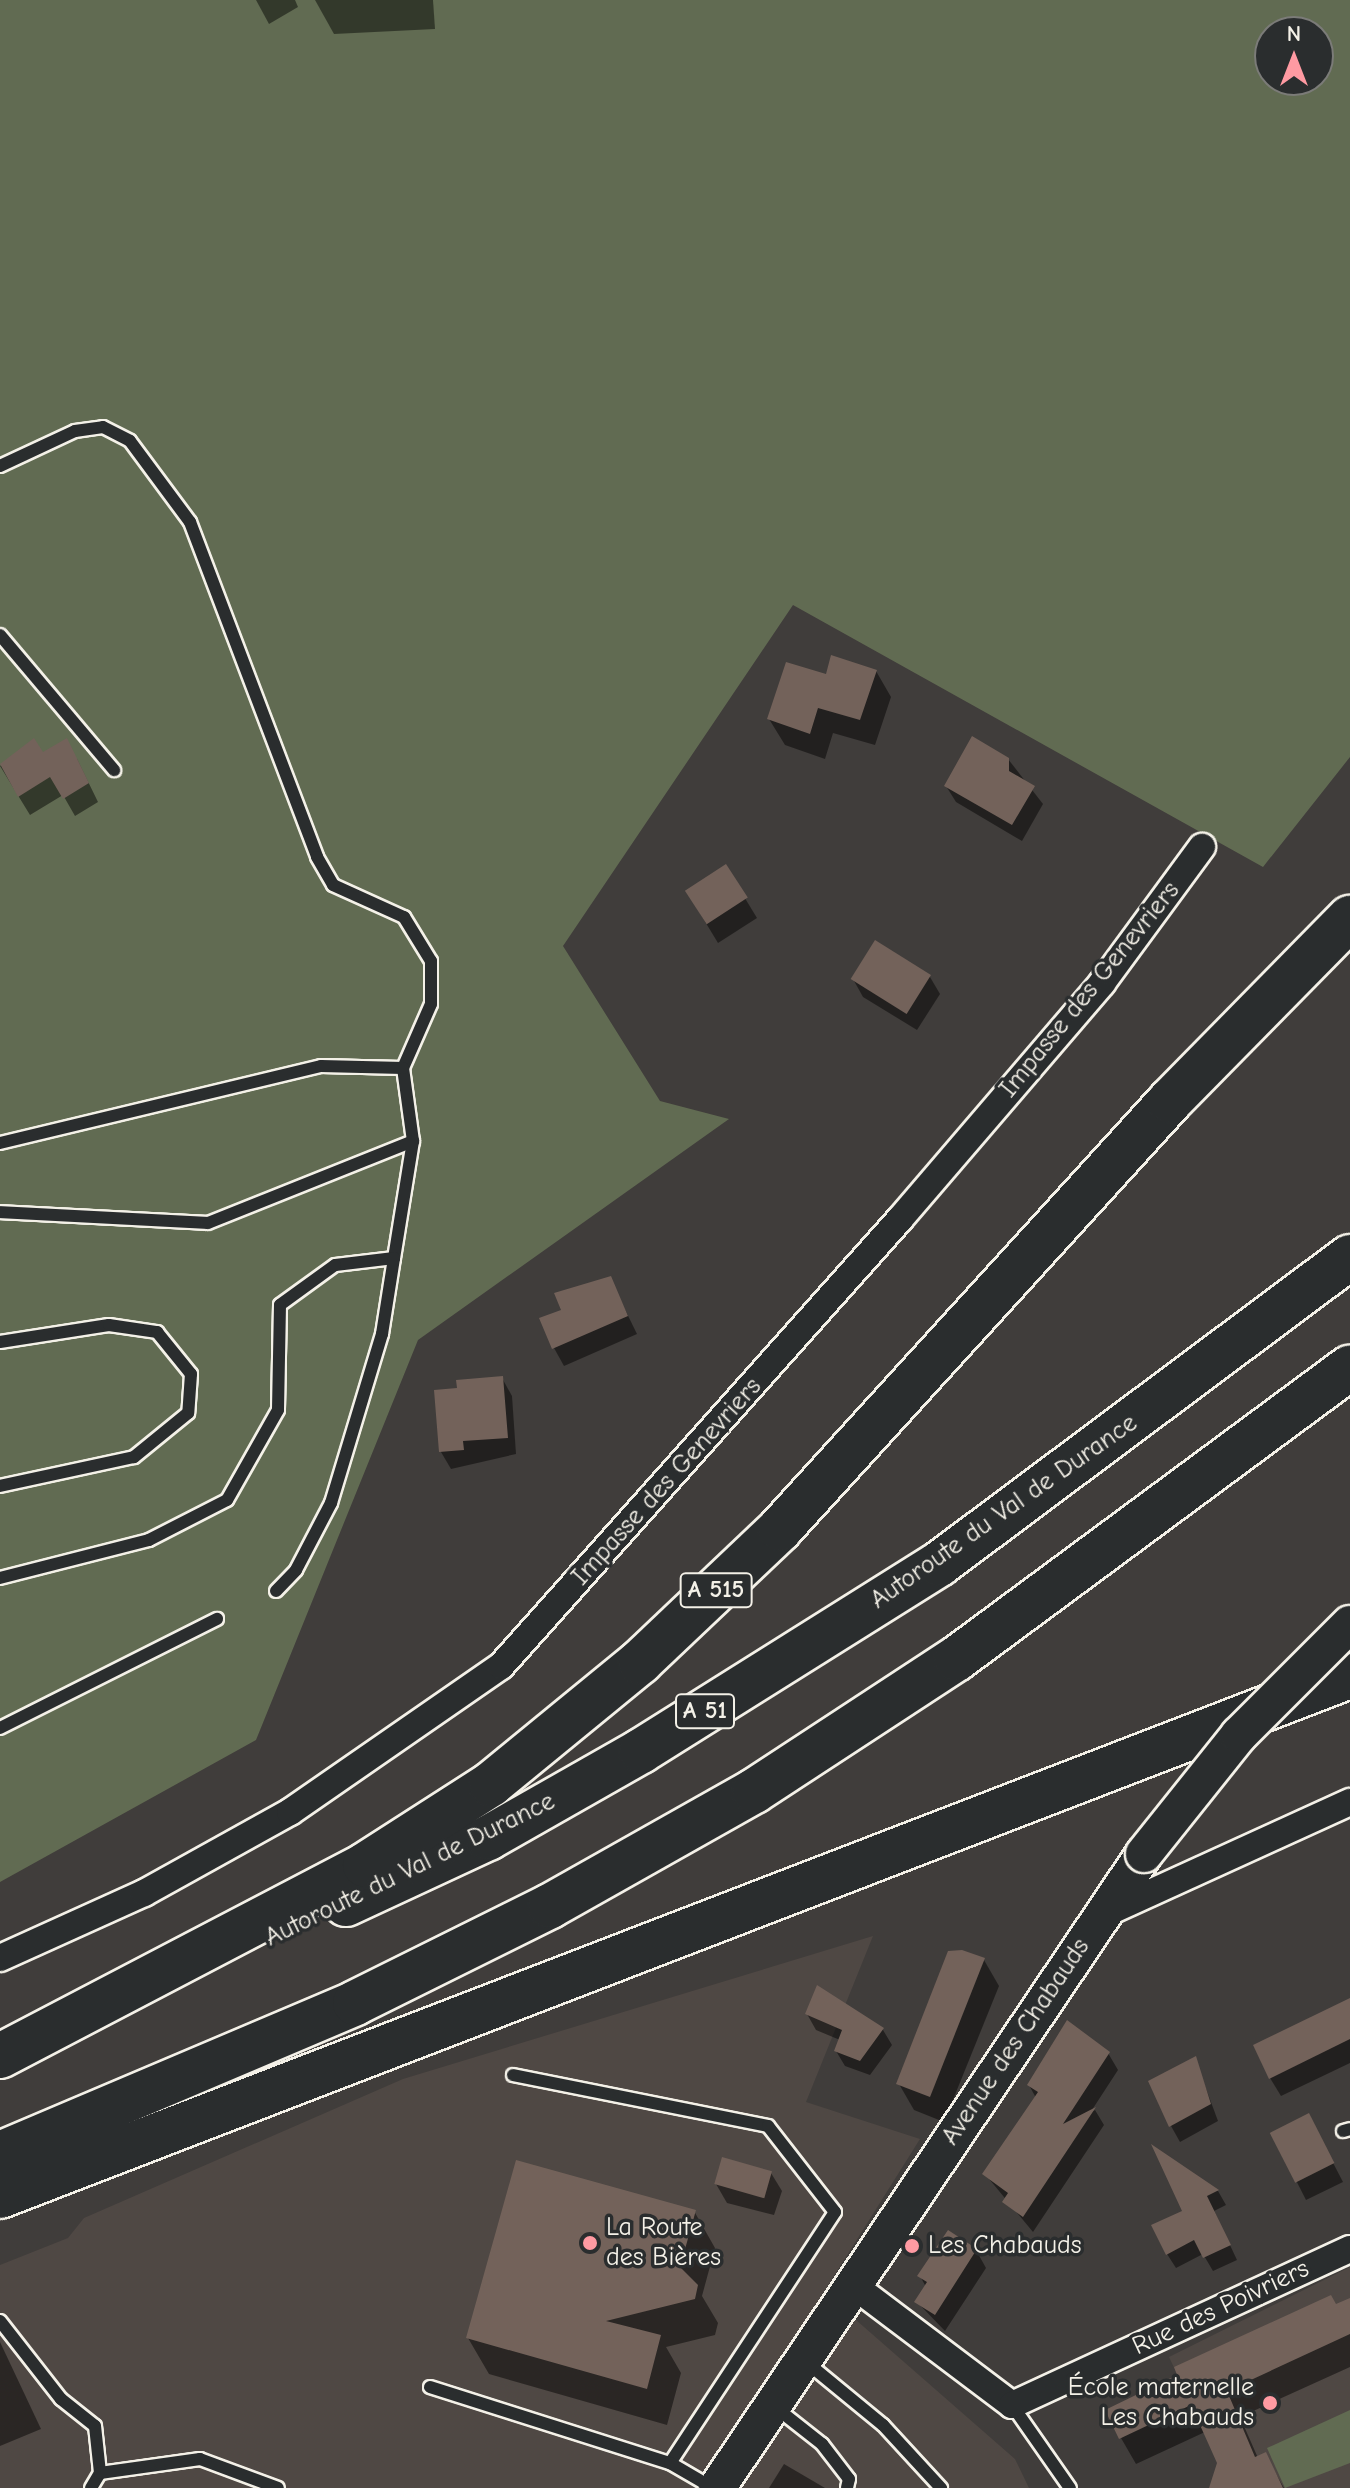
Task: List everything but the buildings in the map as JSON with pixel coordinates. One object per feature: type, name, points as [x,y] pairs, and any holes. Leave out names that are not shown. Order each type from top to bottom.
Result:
[{"type":"highway","name":"A 515","points":[[0,2056],[365,1865],[491,1784],[640,1662],[789,1520],[1170,1101],[1350,918]]},
{"type":"highway","name":"Autoroute du Val de Durance","points":[[0,2064],[488,1838],[641,1751],[939,1564],[1350,1257]]},
{"type":"highway","points":[[0,2154],[355,2003],[550,1906],[754,1791],[956,1659],[1350,1367]]},
{"type":"highway","points":[[0,2196],[1350,1676]]},
{"type":"main road","name":"Avenue des Chabauds","points":[[715,2488],[1144,1854],[1239,1735],[1350,1624]]},
{"type":"street","name":"Impasse des Genevriers","points":[[0,1958],[144,1893],[290,1812],[501,1666],[900,1219],[1102,983],[1202,847]]},
{"type":"street","points":[[1102,1915],[1350,1802]]},
{"type":"street","name":"Rue des Poivriers","points":[[1012,2405],[1350,2249]]},
{"type":"street","points":[[853,2285],[1012,2405]]},
{"type":"lane","points":[[0,466],[75,431],[103,427],[130,441],[190,522],[317,857],[333,885],[404,917],[431,961],[431,1004],[403,1068],[413,1141],[382,1334],[331,1503],[296,1570],[276,1591]]},
{"type":"lane","points":[[0,635],[114,770]]},
{"type":"lane","points":[[0,1143],[321,1066],[403,1068]]},
{"type":"lane","points":[[0,1212],[208,1223],[413,1141]]},
{"type":"lane","points":[[0,1578],[149,1540],[227,1500],[278,1410],[280,1305],[335,1265],[394,1258]]},
{"type":"lane","points":[[0,1342],[109,1325],[157,1332],[191,1374],[188,1413],[134,1457],[0,1486]]},
{"type":"lane","points":[[0,1728],[217,1619]]},
{"type":"lane","points":[[513,2075],[768,2126],[835,2212],[670,2463]]},
{"type":"lane","points":[[0,2321],[61,2399],[95,2426],[100,2473],[91,2488]]},
{"type":"lane","points":[[802,2359],[883,2425],[941,2488]]},
{"type":"lane","points":[[430,2387],[670,2463],[715,2488]]},
{"type":"lane","points":[[772,2405],[822,2444],[849,2479],[847,2488]]},
{"type":"lane","points":[[1012,2405],[1070,2488]]},
{"type":"lane","points":[[100,2473],[200,2459],[278,2488]]},
{"type":"shaded area","name":"Les Chabauds","points":[[873,1936],[806,2102],[920,2139],[824,2292],[1015,2459],[1029,2488],[0,2488],[0,2265],[68,2238],[84,2218],[403,2079]]},
{"type":"shaded area","name":"École maternelle Les Chabauds","points":[[1350,2267],[1350,2488],[1209,2488],[1223,2449],[1214,2452],[1169,2357]]},
{"type":"green space","points":[[0,0],[1350,0],[1350,757],[1263,867],[793,605],[563,946],[660,1101],[729,1119],[418,1340],[256,1740],[0,1882]]},
{"type":"green space","points":[[1350,2410],[1350,2463],[1285,2488],[1267,2448]]},
{"type":"place","name":"La Route des Bières","points":[[590,2243]]},
{"type":"place","name":"Les Chabauds","points":[[912,2246]]},
{"type":"place","name":"École maternelle Les Chabauds","points":[[1270,2403]]}]
